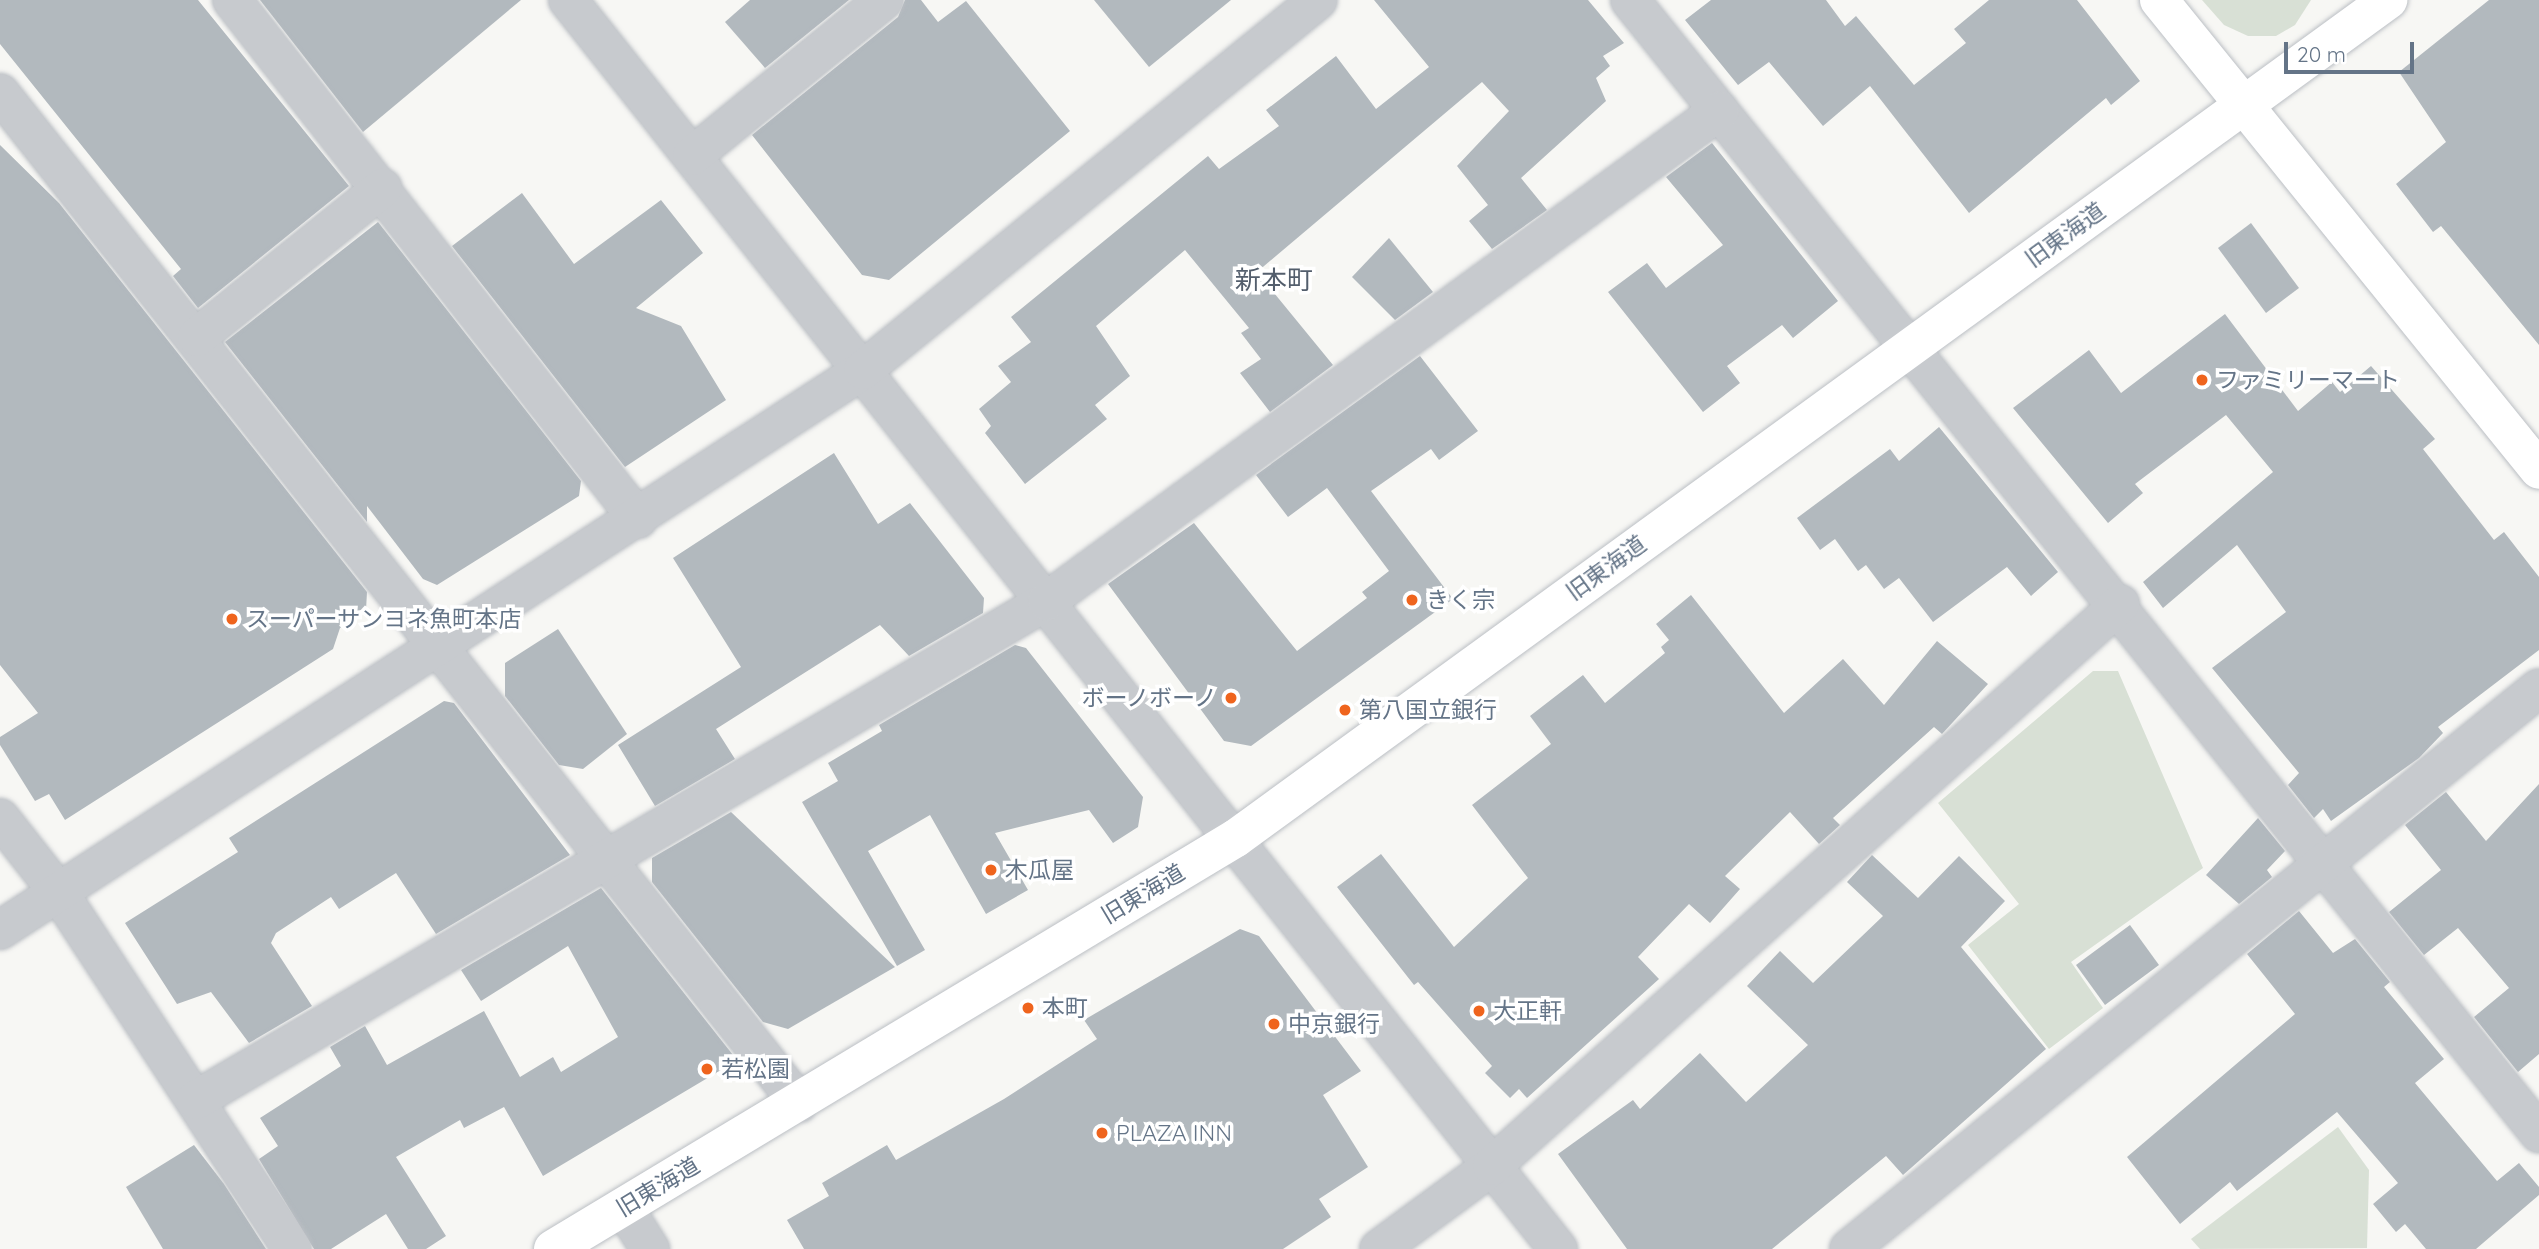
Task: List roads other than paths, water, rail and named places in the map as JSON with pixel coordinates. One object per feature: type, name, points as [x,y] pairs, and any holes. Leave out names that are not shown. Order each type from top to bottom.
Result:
[{"type":"street","points":[[232,0],[382,188],[638,519]]},
{"type":"street","points":[[692,156],[884,0]]},
{"type":"street","points":[[0,930],[638,519],[863,370],[1318,0]]},
{"type":"street","points":[[1630,0],[2120,604],[2539,1133]]},
{"type":"street","points":[[2159,0],[2539,470]]},
{"type":"street","name":"旧東海道","points":[[553,1249],[1236,838],[2388,0]]},
{"type":"street","points":[[581,5],[692,156],[1236,838],[1558,1249]]},
{"type":"street","points":[[0,93],[197,337],[439,646],[610,856],[799,1103]]},
{"type":"street","points":[[196,1100],[1047,600],[1719,111]]},
{"type":"street","points":[[197,337],[382,188]]},
{"type":"street","points":[[1379,1249],[1492,1166],[2120,604]]},
{"type":"street","points":[[1849,1249],[2539,688]]},
{"type":"street","points":[[0,818],[59,893],[292,1249]]},
{"type":"street","points":[[624,1208],[650,1249]]},
{"type":"place","name":"ファミリーマート","points":[[2202,380]]},
{"type":"place","name":"きく宗","points":[[1412,600]]},
{"type":"place","name":"スーパーサンヨネ魚町本店","points":[[232,619]]},
{"type":"place","name":"ボーノボーノ","points":[[1231,698]]},
{"type":"place","name":"第八国立銀行","points":[[1345,710]]},
{"type":"place","name":"木瓜屋","points":[[991,870]]},
{"type":"place","name":"本町","points":[[1028,1008]]},
{"type":"place","name":"大正軒","points":[[1479,1011]]},
{"type":"place","name":"中京銀行","points":[[1274,1024]]},
{"type":"place","name":"若松園","points":[[707,1069]]},
{"type":"place","name":"PLAZA INN","points":[[1102,1133]]},
{"type":"district","name":"新本町","points":[[1274,280]]}]
